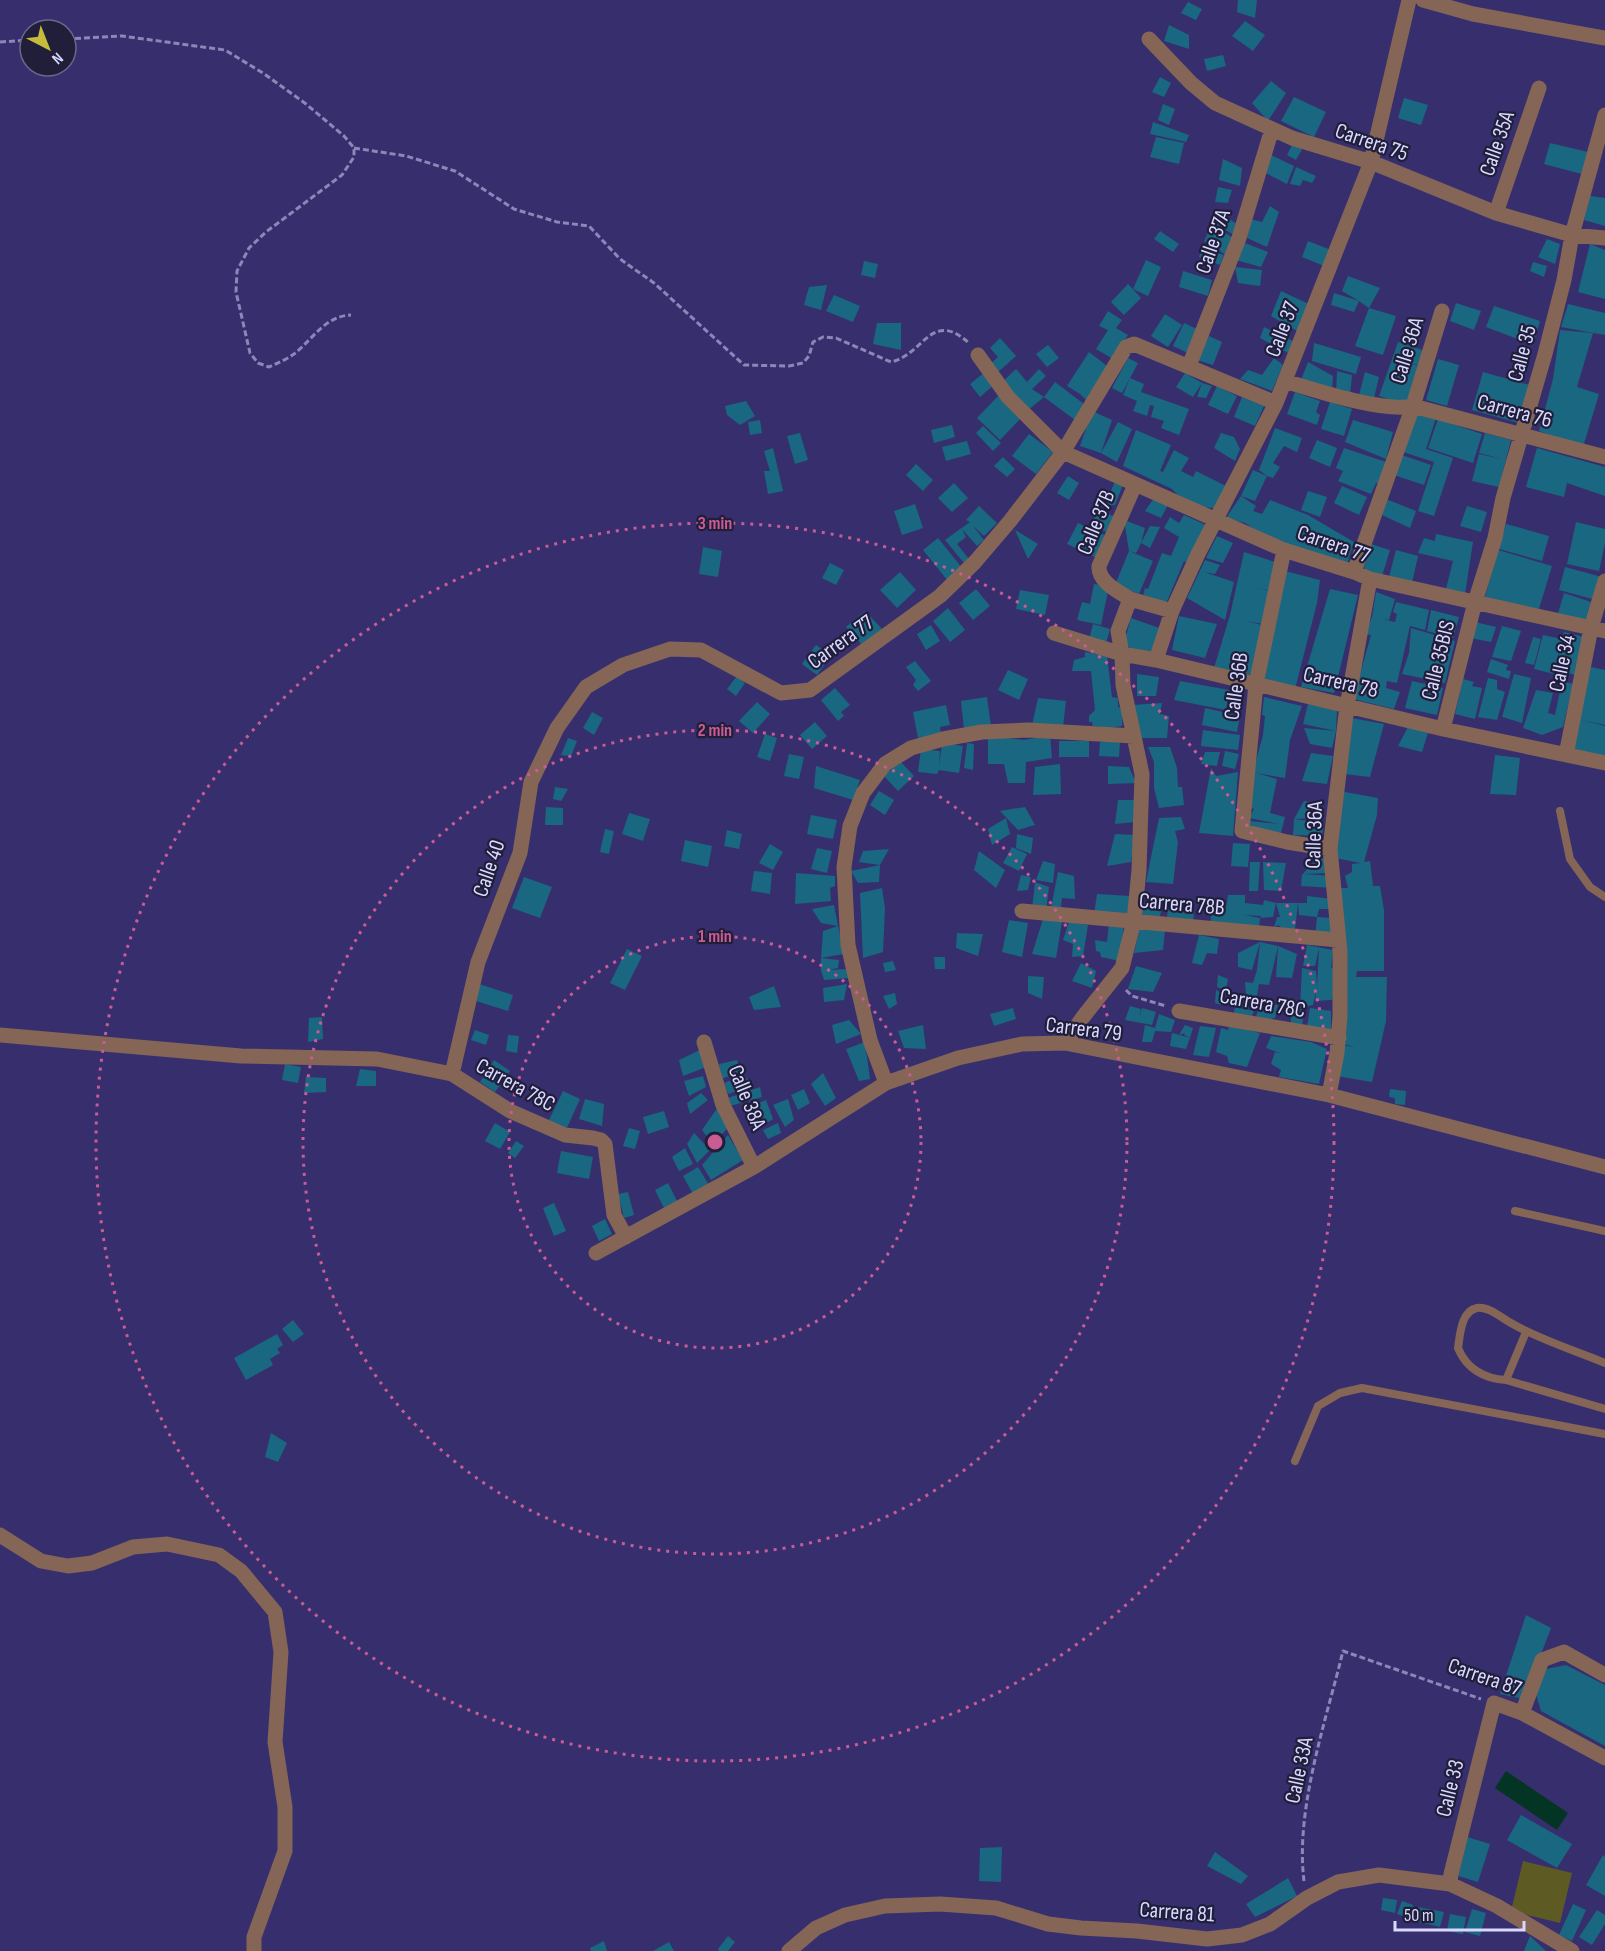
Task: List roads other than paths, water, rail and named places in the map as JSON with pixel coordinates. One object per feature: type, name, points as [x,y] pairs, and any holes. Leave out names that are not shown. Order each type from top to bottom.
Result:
[{"type":"street","name":"Calle 37","points":[[1156,660],[1172,611],[1214,520],[1276,403],[1371,162],[1410,0]]},
{"type":"street","points":[[1423,0],[1473,14],[1605,38]]},
{"type":"street","name":"Carrera 75","points":[[1149,39],[1191,84],[1215,103],[1292,138],[1371,162],[1496,213],[1572,235],[1605,238]]},
{"type":"street","name":"Calle 35A","points":[[1496,213],[1539,88]]},
{"type":"street","name":"Calle 35","points":[[1475,602],[1495,538],[1503,498],[1545,354],[1564,280],[1572,235],[1605,115]]},
{"type":"street","name":"Calle 37A","points":[[1189,366],[1239,238],[1272,129]]},
{"type":"street","name":"Calle 36A","points":[[1354,572],[1413,406],[1442,311]]},
{"type":"street","points":[[1063,452],[1092,401],[1130,344],[1276,403]]},
{"type":"street","name":"Carrera 77","points":[[978,355],[1008,397],[1063,452],[1214,520],[1284,550],[1370,579],[1598,630]]},
{"type":"street","name":"Carrera 76","points":[[1285,381],[1323,393],[1368,403],[1413,406],[1605,457]]},
{"type":"street","name":"Carrera 77","points":[[586,687],[623,665],[670,650],[701,650],[781,693],[810,690],[940,596],[975,562],[1063,452]]},
{"type":"street","name":"Calle 37B","points":[[1130,599],[1098,574],[1099,566],[1135,484]]},
{"type":"street","name":"Calle 36B","points":[[1284,550],[1256,684],[1242,831],[1330,849]]},
{"type":"street","name":"Calle 36A","points":[[1329,1095],[1339,1038],[1338,940],[1330,849],[1347,706],[1370,579]]},
{"type":"street","name":"Calle 34","points":[[1566,754],[1598,630],[1605,581]]},
{"type":"street","points":[[1065,1043],[1122,968],[1134,921],[1139,870],[1142,774],[1123,685],[1122,654],[1118,631],[1130,599],[1172,611]]},
{"type":"street","name":"Calle 35BIS","points":[[1443,729],[1475,602]]},
{"type":"street","name":"Carrera 78","points":[[1061,635],[1122,654],[1156,660],[1443,729],[1605,763]]},
{"type":"street","name":"Calle 40","points":[[452,1074],[478,962],[520,853],[531,782],[557,728],[586,687]]},
{"type":"street","points":[[886,1083],[870,1040],[849,945],[844,867],[850,826],[863,793],[885,764],[911,748],[943,739],[982,732],[1028,730],[1134,736]]},
{"type":"street","name":"Carrera 78B","points":[[1022,911],[1338,940]]},
{"type":"street","name":"Carrera 78C","points":[[1179,1011],[1339,1038]]},
{"type":"street","points":[[0,1035],[241,1056],[377,1059],[452,1074]]},
{"type":"street","name":"Calle 38A","points":[[704,1042],[723,1105],[754,1167]]},
{"type":"street","name":"Carrera 79","points":[[596,1253],[754,1167],[886,1083],[958,1058],[1022,1044],[1065,1043],[1329,1095],[1605,1167]]},
{"type":"street","name":"Carrera 78C","points":[[452,1074],[510,1112],[565,1135],[593,1138],[605,1144],[614,1215],[626,1237]]},
{"type":"street","points":[[0,1535],[41,1561],[68,1566],[92,1563],[133,1547],[167,1544],[219,1555],[241,1571],[275,1612],[281,1652],[275,1742],[285,1807],[285,1851],[254,1937],[254,1951]]},
{"type":"street","points":[[1522,1713],[1542,1660],[1552,1655],[1564,1652],[1605,1675]]},
{"type":"street","name":"Carrera 87","points":[[1494,1703],[1522,1713],[1605,1758]]},
{"type":"street","name":"Calle 33","points":[[1450,1884],[1494,1703]]},
{"type":"street","name":"Carrera 81","points":[[789,1951],[816,1928],[845,1915],[875,1908],[940,1904],[996,1908],[1048,1924],[1207,1939],[1242,1935],[1270,1924],[1307,1898],[1338,1882],[1379,1875],[1450,1884],[1497,1906],[1572,1951]]},
{"type":"lane","points":[[1560,811],[1570,859],[1590,887],[1605,897]]},
{"type":"lane","points":[[1515,1211],[1605,1231]]},
{"type":"lane","points":[[1605,1363],[1526,1332],[1485,1309],[1477,1308],[1470,1312],[1462,1324],[1458,1348],[1469,1367],[1494,1380],[1506,1380],[1605,1408]]},
{"type":"lane","points":[[1506,1380],[1526,1332]]},
{"type":"lane","points":[[1296,1461],[1318,1406],[1340,1393],[1362,1388],[1605,1434]]}]
